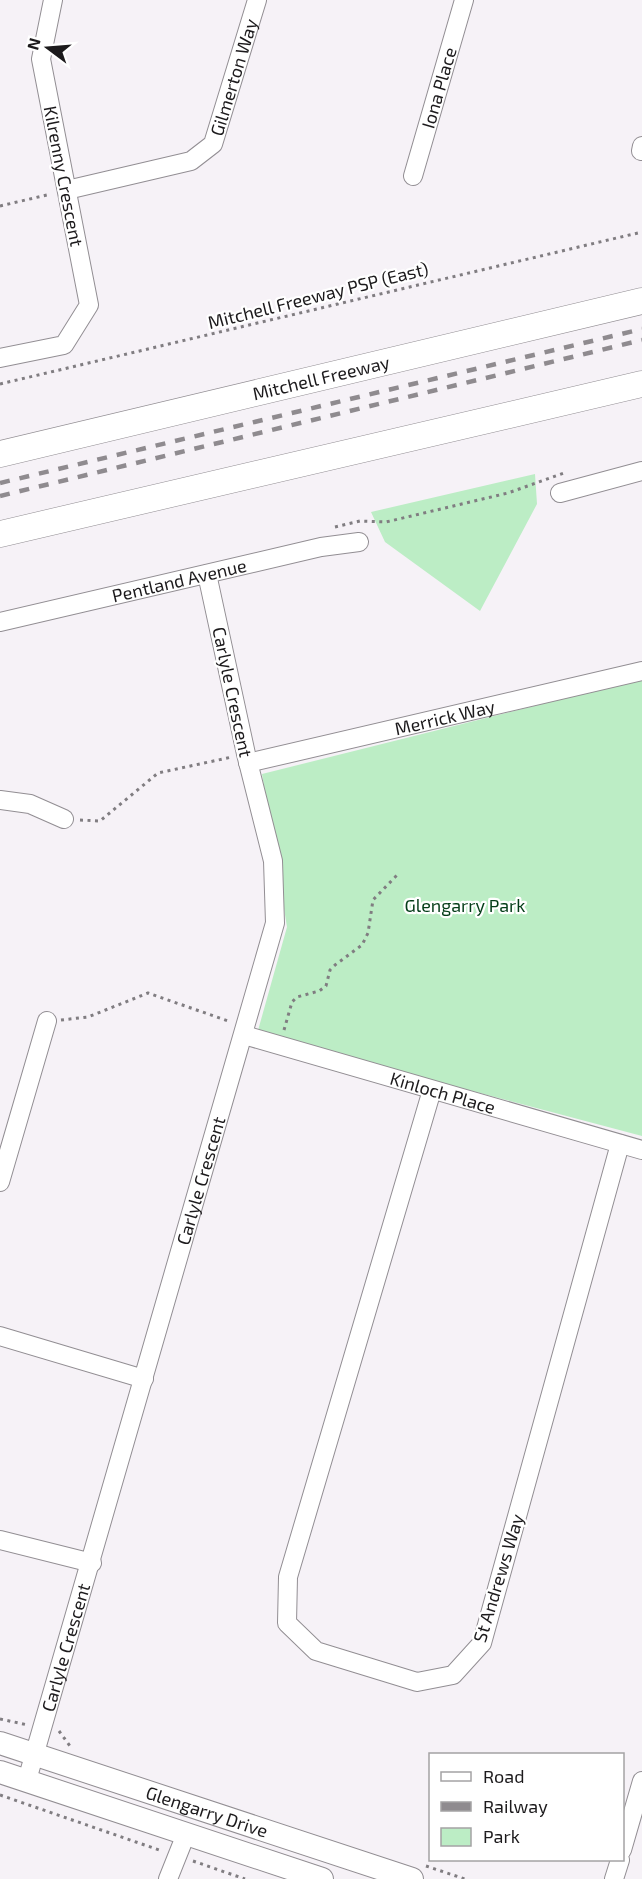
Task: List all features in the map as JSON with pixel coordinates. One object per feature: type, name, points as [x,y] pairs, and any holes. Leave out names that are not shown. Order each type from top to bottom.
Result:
[{"type":"highway","name":"Mitchell Freeway","points":[[0,454],[642,301]]},
{"type":"highway","points":[[0,534],[642,384]]},
{"type":"main road","name":"Glengarry Drive","points":[[0,1743],[412,1879]]},
{"type":"main road","name":"Glengarry Drive","points":[[0,1772],[322,1879]]},
{"type":"street","name":"Kilrenny Crescent","points":[[0,358],[64,345],[89,305],[41,59],[53,0]]},
{"type":"street","name":"Gilmerton Way","points":[[67,190],[191,161],[213,144],[257,0]]},
{"type":"street","name":"Iona Place","points":[[413,176],[464,0]]},
{"type":"street","points":[[560,493],[642,471]]},
{"type":"street","name":"Pentland Avenue","points":[[0,622],[321,547],[359,542]]},
{"type":"street","name":"Carlyle Crescent","points":[[27,1780],[92,1563],[275,923],[273,861],[247,758],[207,574]]},
{"type":"street","name":"Merrick Way","points":[[247,758],[642,671]]},
{"type":"street","points":[[0,800],[30,804],[64,819]]},
{"type":"street","points":[[0,1182],[47,1021]]},
{"type":"street","name":"Kinloch Place","points":[[245,1031],[279,1046],[642,1150]]},
{"type":"street","name":"St Andrews Way","points":[[432,1090],[288,1577],[286,1623],[316,1651],[417,1682],[453,1676],[482,1643],[620,1144]]},
{"type":"street","points":[[0,1336],[144,1379]]},
{"type":"street","points":[[0,1540],[92,1563]]},
{"type":"street","points":[[624,1843],[642,1781]]},
{"type":"street","points":[[168,1879],[186,1834]]},
{"type":"street","points":[[614,1879],[620,1861]]},
{"type":"path","points":[[0,206],[67,190]]},
{"type":"path","name":"Mitchell Freeway PSP (East)","points":[[0,384],[642,232]]},
{"type":"path","points":[[64,819],[100,821],[158,774],[247,758]]},
{"type":"path","points":[[279,1046],[292,1002],[297,997],[319,991],[326,986],[335,965],[362,945],[368,933],[373,900],[398,874]]},
{"type":"path","points":[[47,1021],[88,1017],[148,993],[245,1031]]},
{"type":"path","points":[[0,1719],[31,1725]]},
{"type":"path","points":[[0,1795],[164,1852]]},
{"type":"path","points":[[191,1861],[245,1879]]},
{"type":"green space","points":[[535,474],[537,504],[480,611],[385,542],[371,512]]},
{"type":"green space","name":"Glengarry Park","points":[[642,679],[642,1136],[257,1034],[287,927],[262,774]]},
{"type":"railway","points":[[0,483],[642,329]]},
{"type":"railway","points":[[0,496],[642,340]]}]
